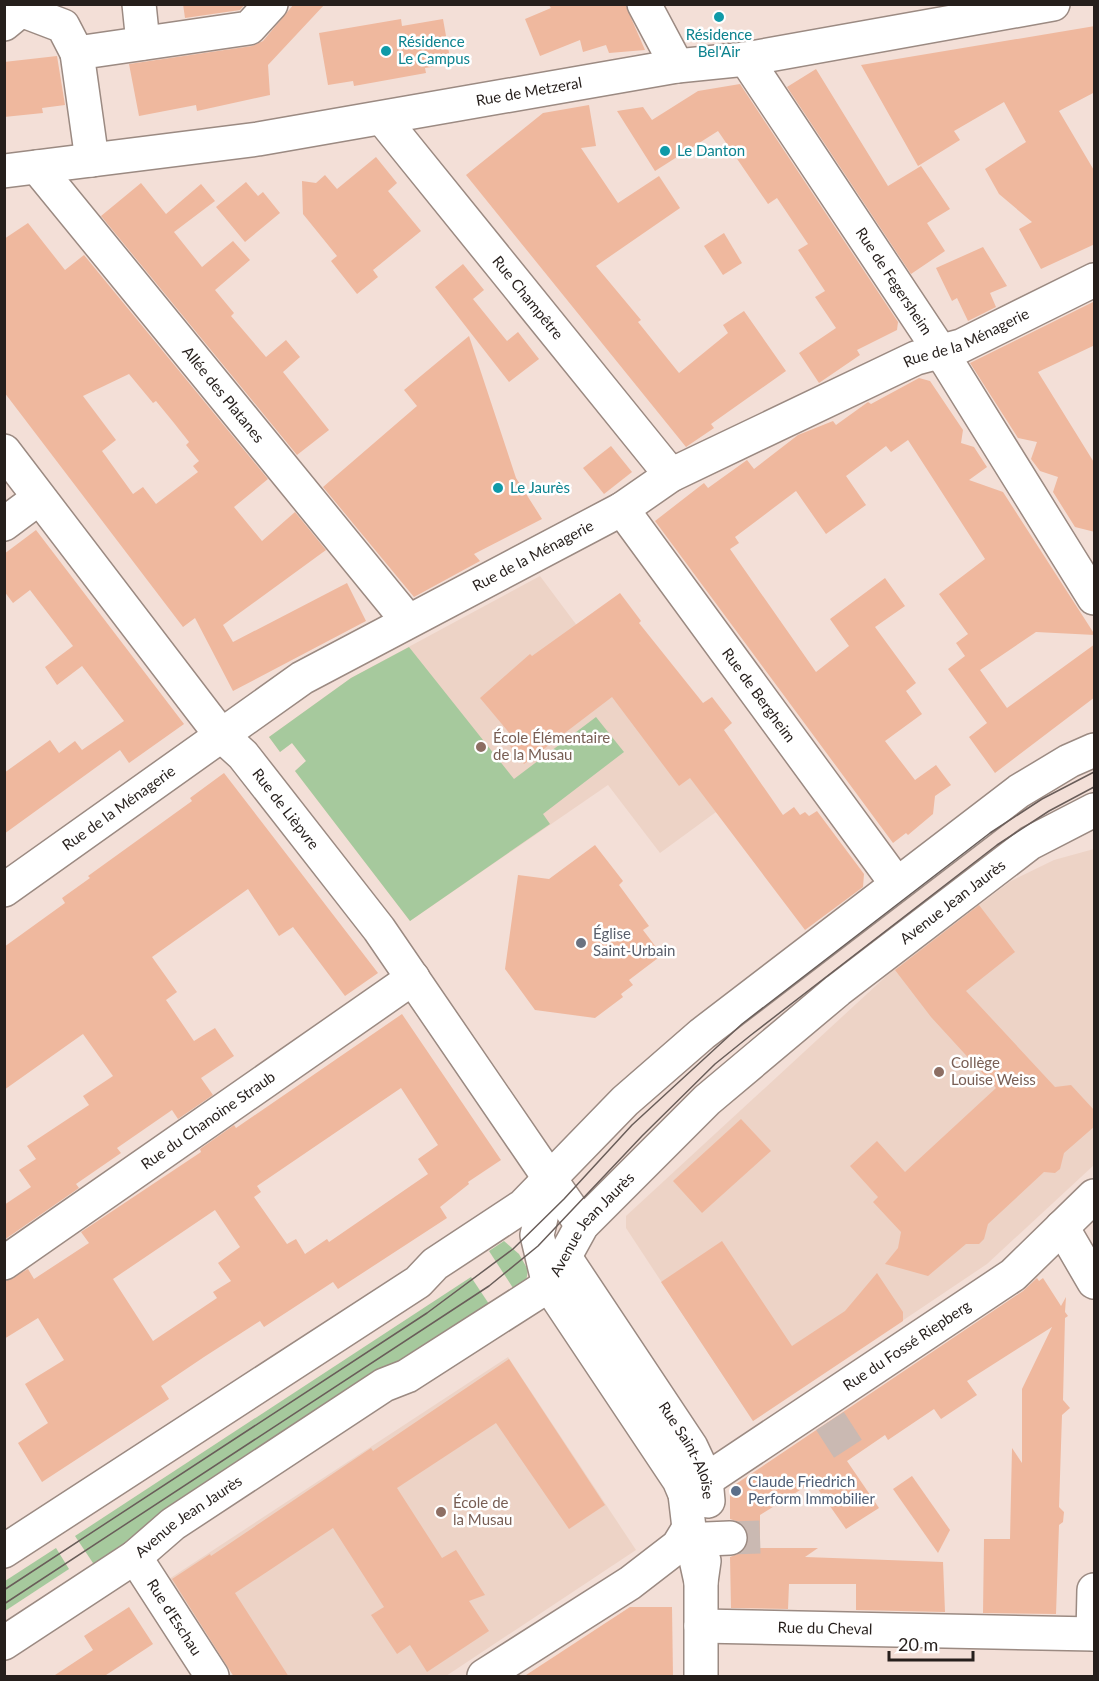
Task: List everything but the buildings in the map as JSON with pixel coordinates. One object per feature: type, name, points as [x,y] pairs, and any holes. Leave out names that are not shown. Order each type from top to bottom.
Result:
[{"type":"street","points":[[139,4],[143,43]]},
{"type":"street","points":[[77,53],[249,28],[271,4]]},
{"type":"street","points":[[644,4],[677,66]]},
{"type":"street","name":"Rue de Metzeral","points":[[4,171],[258,139],[677,66],[746,59],[975,11],[1053,4]]},
{"type":"street","points":[[4,24],[21,10],[63,26],[77,53],[92,160]]},
{"type":"street","name":"Rue de Fegersheim","points":[[746,59],[940,352],[1095,598]]},
{"type":"street","name":"Rue Champêtre","points":[[383,119],[671,476]]},
{"type":"street","name":"Allée des Platanes","points":[[37,167],[408,621]]},
{"type":"street","name":"Rue de la Ménagerie","points":[[4,890],[302,678],[622,508],[671,476],[916,358],[969,343],[1095,280]]},
{"type":"street","name":"Rue de Lièpvre","points":[[4,451],[221,735],[243,755],[378,928],[582,1225]]},
{"type":"street","points":[[4,524],[39,498]]},
{"type":"street","name":"Rue de Bergheim","points":[[622,508],[896,884]]},
{"type":"street","points":[[4,1551],[418,1282],[435,1264],[523,1206],[625,1101],[702,1034],[1019,791],[1069,761],[1095,750]]},
{"type":"street","name":"Avenue Jean Jaurès","points":[[4,1643],[135,1557],[173,1524],[384,1385],[407,1376],[549,1285],[582,1225],[707,1100],[838,990],[1001,864],[1030,843],[1095,810]]},
{"type":"street","name":"Rue du Chanoine Straub","points":[[4,1263],[413,978]]},
{"type":"street","name":"Rue Saint-Aloïse","points":[[550,1179],[537,1235],[549,1285],[710,1514],[701,1582],[701,1677]]},
{"type":"street","name":"Rue du Fossé Riepberg","points":[[690,1484],[825,1413],[1013,1275],[1095,1196]]},
{"type":"street","points":[[1062,1227],[1095,1282]]},
{"type":"street","name":"Rue Saint-Aloïse","points":[[564,1256],[691,1447],[690,1484]]},
{"type":"street","points":[[484,1677],[630,1583],[678,1546],[709,1535]]},
{"type":"street","name":"Rue d'Eschau","points":[[135,1557],[212,1677]]},
{"type":"street","points":[[630,1583],[701,1582]]},
{"type":"street","points":[[1094,1634],[1095,1590]]},
{"type":"street","name":"Rue du Cheval","points":[[701,1626],[1094,1634]]},
{"type":"shaded area","name":"École Élémentaire de la Musau","points":[[540,576],[716,812],[660,853],[608,785],[410,921],[295,771],[306,761],[292,743],[280,752],[269,737],[351,678]]},
{"type":"shaded area","name":"Collège Louise Weiss","points":[[1094,849],[1094,1165],[987,1264],[753,1421],[626,1228],[626,1216],[894,969],[1011,881],[1054,860]]},
{"type":"shaded area","name":"École de la Musau","points":[[508,1357],[636,1550],[446,1676],[234,1676],[169,1579]]},
{"type":"green space","points":[[409,647],[514,779],[596,717],[624,752],[543,814],[550,824],[410,921],[295,771],[306,761],[292,743],[280,752],[269,737],[351,678]]},
{"type":"green space","points":[[504,1241],[519,1254],[528,1270],[526,1282],[515,1291],[489,1251]]},
{"type":"green space","points":[[471,1277],[491,1307],[95,1566],[75,1536]]},
{"type":"green space","points":[[56,1548],[69,1569],[5,1611],[5,1581]]},
{"type":"tunnel","points":[[830,1421],[852,1455]]},
{"type":"tunnel","points":[[730,1538],[760,1537]]},
{"type":"tram line","points":[[4,1590],[427,1313],[513,1249],[564,1199],[632,1125],[742,1024],[990,833],[1042,799],[1094,772]]},
{"type":"tram line","points":[[4,1604],[489,1286],[538,1246],[642,1136],[715,1064],[997,845],[1049,811],[1094,787]]},
{"type":"place","name":"Résidence Bel'Air","points":[[719,17]]},
{"type":"place","name":"Résidence Le Campus","points":[[386,51]]},
{"type":"place","name":"Le Danton","points":[[665,151]]},
{"type":"place","name":"Le Jaurès","points":[[498,488]]},
{"type":"place","name":"École Élémentaire de la Musau","points":[[481,747]]},
{"type":"place","name":"Église Saint-Urbain","points":[[581,943]]},
{"type":"place","name":"Collège Louise Weiss","points":[[939,1072]]},
{"type":"place","name":"Claude Friedrich Perform Immobilier","points":[[736,1491]]},
{"type":"place","name":"École de la Musau","points":[[441,1512]]}]
